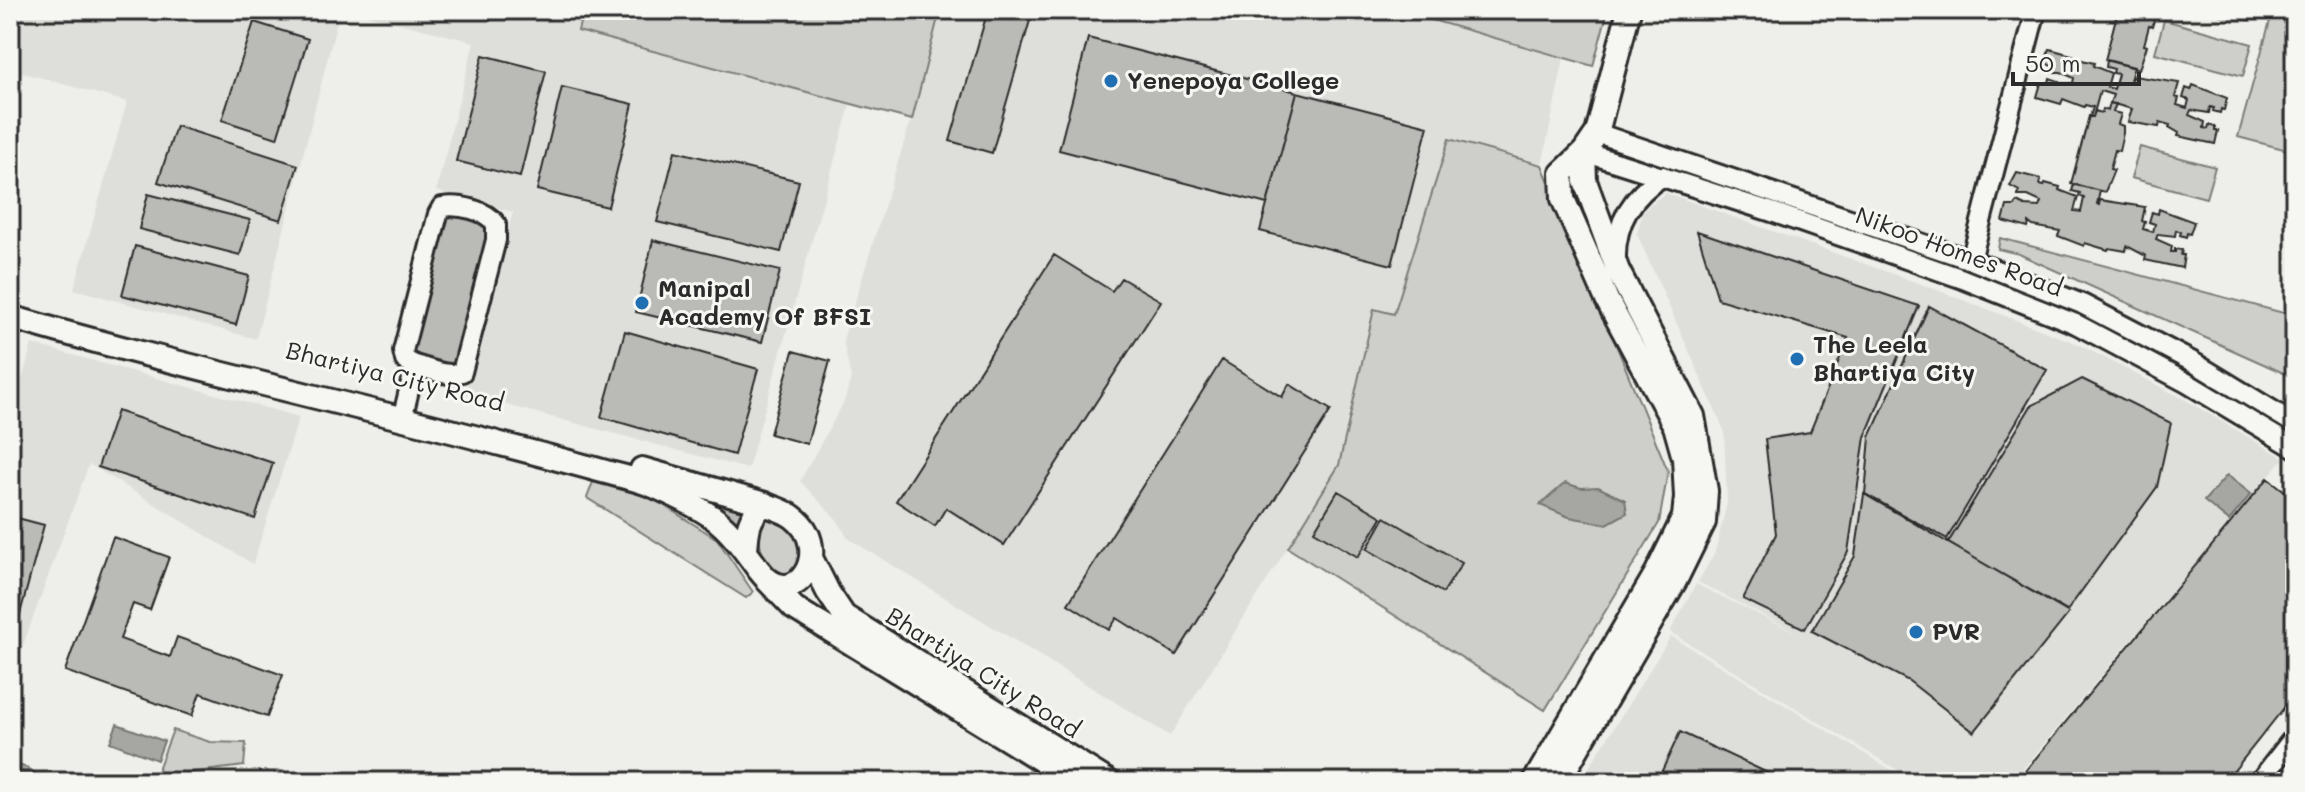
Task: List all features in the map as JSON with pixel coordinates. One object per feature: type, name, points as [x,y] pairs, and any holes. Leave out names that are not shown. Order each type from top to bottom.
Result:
[{"type":"street","points":[[1558,782],[1675,581],[1704,522],[1706,491],[1693,416],[1616,265],[1585,181],[1590,142],[1629,10]]},
{"type":"street","points":[[1971,260],[2036,10]]},
{"type":"street","points":[[1534,782],[1657,572],[1684,517],[1686,497],[1684,458],[1675,426],[1607,300],[1563,199],[1562,173],[1590,142]]},
{"type":"street","name":"Nikoo Homes Road","points":[[1590,142],[1663,176],[1963,279],[2076,324],[2187,383],[2295,448]]},
{"type":"street","name":"Nikoo Homes Road","points":[[1590,142],[1870,225],[1971,260],[2082,304],[2193,362],[2295,424]]},
{"type":"street","points":[[1616,265],[1617,240],[1624,216],[1640,194],[1663,176]]},
{"type":"street","points":[[450,206],[487,215],[496,224],[496,240],[462,372],[456,375],[415,365],[405,360],[403,351],[438,214],[442,207],[450,206]]},
{"type":"street","points":[[1862,243],[1870,225]]},
{"type":"street","name":"Bhartiya City Road","points":[[10,305],[85,332],[655,486],[719,522],[794,608],[1077,782]]},
{"type":"street","name":"Bhartiya City Road","points":[[10,317],[405,407],[574,450],[765,504],[793,517],[803,529],[812,560],[844,616],[1109,782]]},
{"type":"street","points":[[405,407],[415,365]]},
{"type":"street","points":[[746,551],[749,523],[755,511],[765,504]]},
{"type":"street","points":[[764,577],[778,585],[794,584],[806,574],[812,560]]},
{"type":"street","points":[[2259,782],[2295,736]]},
{"type":"shaded area","points":[[10,10],[340,10],[256,339],[74,289],[127,102],[10,69]]},
{"type":"shaded area","points":[[347,10],[1397,10],[1564,58],[1542,165],[1449,140],[1394,314],[1373,309],[1339,465],[1170,736],[848,538],[838,521],[800,481],[844,402],[851,378],[843,340],[911,120],[850,105],[748,469],[465,394],[513,212],[436,191],[474,42]]},
{"type":"shaded area","points":[[583,10],[940,10],[912,120],[578,31]]},
{"type":"shaded area","points":[[1397,10],[1608,10],[1593,66]]},
{"type":"shaded area","points":[[2273,10],[2295,10],[2295,152],[2238,137]]},
{"type":"shaded area","points":[[2164,20],[2252,44],[2243,76],[2155,53]]},
{"type":"shaded area","points":[[1449,139],[1542,165],[1668,471],[1659,523],[1545,710],[1288,548],[1339,465],[1374,309],[1394,314]]},
{"type":"shaded area","points":[[2140,147],[2215,167],[2206,198],[2131,178]]},
{"type":"shaded area","points":[[1666,193],[2078,344],[2182,398],[2284,458],[2012,782],[1911,782],[1909,777],[1670,632],[1696,584],[1805,637],[1698,582],[1715,552],[1727,503],[1724,430],[1637,234],[1642,214]]},
{"type":"shaded area","points":[[2000,238],[2295,316],[2295,346],[2288,375],[2019,254],[1998,249]]},
{"type":"shaded area","points":[[32,344],[299,417],[253,564],[89,464],[10,681],[10,424]]},
{"type":"shaded area","points":[[2227,475],[2251,494],[2229,521],[2204,501]]},
{"type":"shaded area","points":[[593,482],[652,498],[717,539],[753,592],[746,598],[587,498]]},
{"type":"shaded area","points":[[1565,483],[1581,488],[1598,487],[1625,500],[1627,513],[1607,524],[1569,517],[1540,505]]},
{"type":"shaded area","points":[[767,517],[780,517],[798,535],[804,565],[787,578],[772,568],[762,552],[758,528]]},
{"type":"shaded area","points":[[1671,636],[1908,780],[1909,782],[1580,782]]},
{"type":"shaded area","points":[[117,724],[164,741],[157,760],[110,742]]},
{"type":"shaded area","points":[[173,730],[210,742],[246,743],[244,766],[155,777]]},
{"type":"shaded area","points":[[10,764],[28,769],[41,782],[10,782]]},
{"type":"building","points":[[988,10],[1033,10],[992,153],[950,141]]},
{"type":"building","points":[[2118,10],[2157,10],[2152,27],[2149,26],[2144,45],[2147,46],[2139,69],[2105,60]]},
{"type":"building","points":[[2212,10],[2251,10],[2249,20],[2212,13]]},
{"type":"building","points":[[254,22],[308,39],[277,138],[222,120]]},
{"type":"building","points":[[1088,38],[1297,92],[1267,204],[1059,150]]},
{"type":"building","points":[[2050,49],[2075,56],[2073,61],[2077,62],[2078,59],[2094,63],[2093,66],[2111,73],[2107,87],[2114,89],[2118,74],[2106,67],[2107,60],[2134,67],[2130,80],[2134,76],[2179,83],[2175,97],[2179,98],[2177,105],[2187,108],[2189,100],[2183,98],[2186,88],[2191,90],[2193,85],[2227,98],[2220,113],[2210,107],[2209,113],[2191,110],[2189,115],[2205,122],[2204,128],[2208,129],[2209,125],[2215,127],[2218,131],[2215,144],[2178,136],[2179,133],[2170,125],[2160,122],[2159,127],[2128,122],[2132,109],[2110,103],[2113,95],[2100,91],[2093,117],[2090,117],[2093,107],[2063,99],[2061,104],[2037,97],[2041,83],[2049,83],[2050,78],[2058,83],[2073,83],[2074,78],[2052,72],[2053,67],[2044,62]]},
{"type":"building","points":[[483,55],[546,71],[520,177],[456,161]]},
{"type":"building","points":[[562,87],[633,104],[608,207],[537,190]]},
{"type":"building","points":[[1297,92],[1428,126],[1392,265],[1260,231]]},
{"type":"building","points":[[2110,103],[2116,104],[2113,112],[2121,114],[2118,124],[2123,126],[2123,133],[2119,151],[2115,150],[2110,169],[2114,170],[2105,192],[2071,184],[2089,116],[2093,117],[2095,111],[2108,111]]},
{"type":"building","points":[[176,126],[298,165],[281,220],[158,182]]},
{"type":"building","points":[[675,151],[799,181],[781,252],[657,222]]},
{"type":"building","points":[[2017,173],[2041,179],[2040,185],[2044,186],[2045,183],[2060,187],[2059,190],[2078,197],[2074,211],[2081,212],[2084,198],[2072,191],[2074,184],[2100,191],[2099,205],[2100,200],[2145,207],[2143,229],[2153,232],[2155,224],[2149,222],[2152,212],[2158,214],[2159,209],[2194,222],[2186,237],[2176,230],[2175,236],[2158,234],[2156,239],[2172,246],[2171,252],[2182,250],[2182,268],[2145,260],[2146,256],[2127,246],[2126,251],[2108,250],[2085,243],[2084,246],[2058,236],[2060,231],[2029,223],[2028,228],[2003,221],[2007,206],[2015,206],[2017,202],[2039,207],[2041,202],[2028,196],[2018,196],[2019,191],[2010,186]]},
{"type":"building","points":[[148,194],[250,220],[240,255],[139,229]]},
{"type":"building","points":[[446,211],[491,222],[456,369],[411,358]]},
{"type":"building","points":[[1697,231],[1919,306],[1865,437],[1848,552],[1805,629],[1743,599],[1776,534],[1765,439],[1810,432],[1848,338],[1718,299]]},
{"type":"building","points":[[653,240],[780,271],[762,342],[636,312]]},
{"type":"building","points":[[135,246],[249,276],[236,325],[122,295]]},
{"type":"building","points":[[1054,255],[1112,291],[1121,278],[1161,301],[1004,545],[946,508],[935,526],[896,501]]},
{"type":"building","points":[[1929,306],[2047,370],[1947,539],[1865,494],[1870,437]]},
{"type":"building","points":[[625,331],[758,369],[734,455],[601,417]]},
{"type":"building","points":[[793,351],[830,361],[807,444],[770,434]]},
{"type":"building","points":[[1222,360],[1282,397],[1289,384],[1331,410],[1176,655],[1117,618],[1109,630],[1068,604]]},
{"type":"building","points":[[2082,379],[2171,423],[2157,487],[2067,611],[1948,543],[2031,406]]},
{"type":"building","points":[[117,411],[273,463],[255,519],[98,467]]},
{"type":"building","points":[[2268,478],[2295,499],[2295,694],[2225,782],[2016,782]]},
{"type":"building","points":[[1338,491],[1382,517],[1358,557],[1314,531]]},
{"type":"building","points":[[1864,494],[2069,613],[1974,732],[1909,681],[1812,631],[1855,556]]},
{"type":"building","points":[[700,499],[742,510],[738,527]]},
{"type":"building","points":[[10,516],[44,525],[10,651]]},
{"type":"building","points":[[1385,517],[1462,563],[1443,593],[1367,549]]},
{"type":"building","points":[[113,537],[169,557],[150,610],[133,604],[120,639],[170,657],[177,637],[283,675],[267,717],[200,693],[192,716],[65,671]]},
{"type":"building","points":[[1680,732],[1787,782],[1675,782],[1660,775]]},
{"type":"place","name":"Yenepoya College","points":[[1111,81]]},
{"type":"place","name":"Manipal Academy Of BFSI","points":[[642,303]]},
{"type":"place","name":"The Leela Bhartiya City","points":[[1797,359]]},
{"type":"place","name":"PVR","points":[[1916,632]]}]
